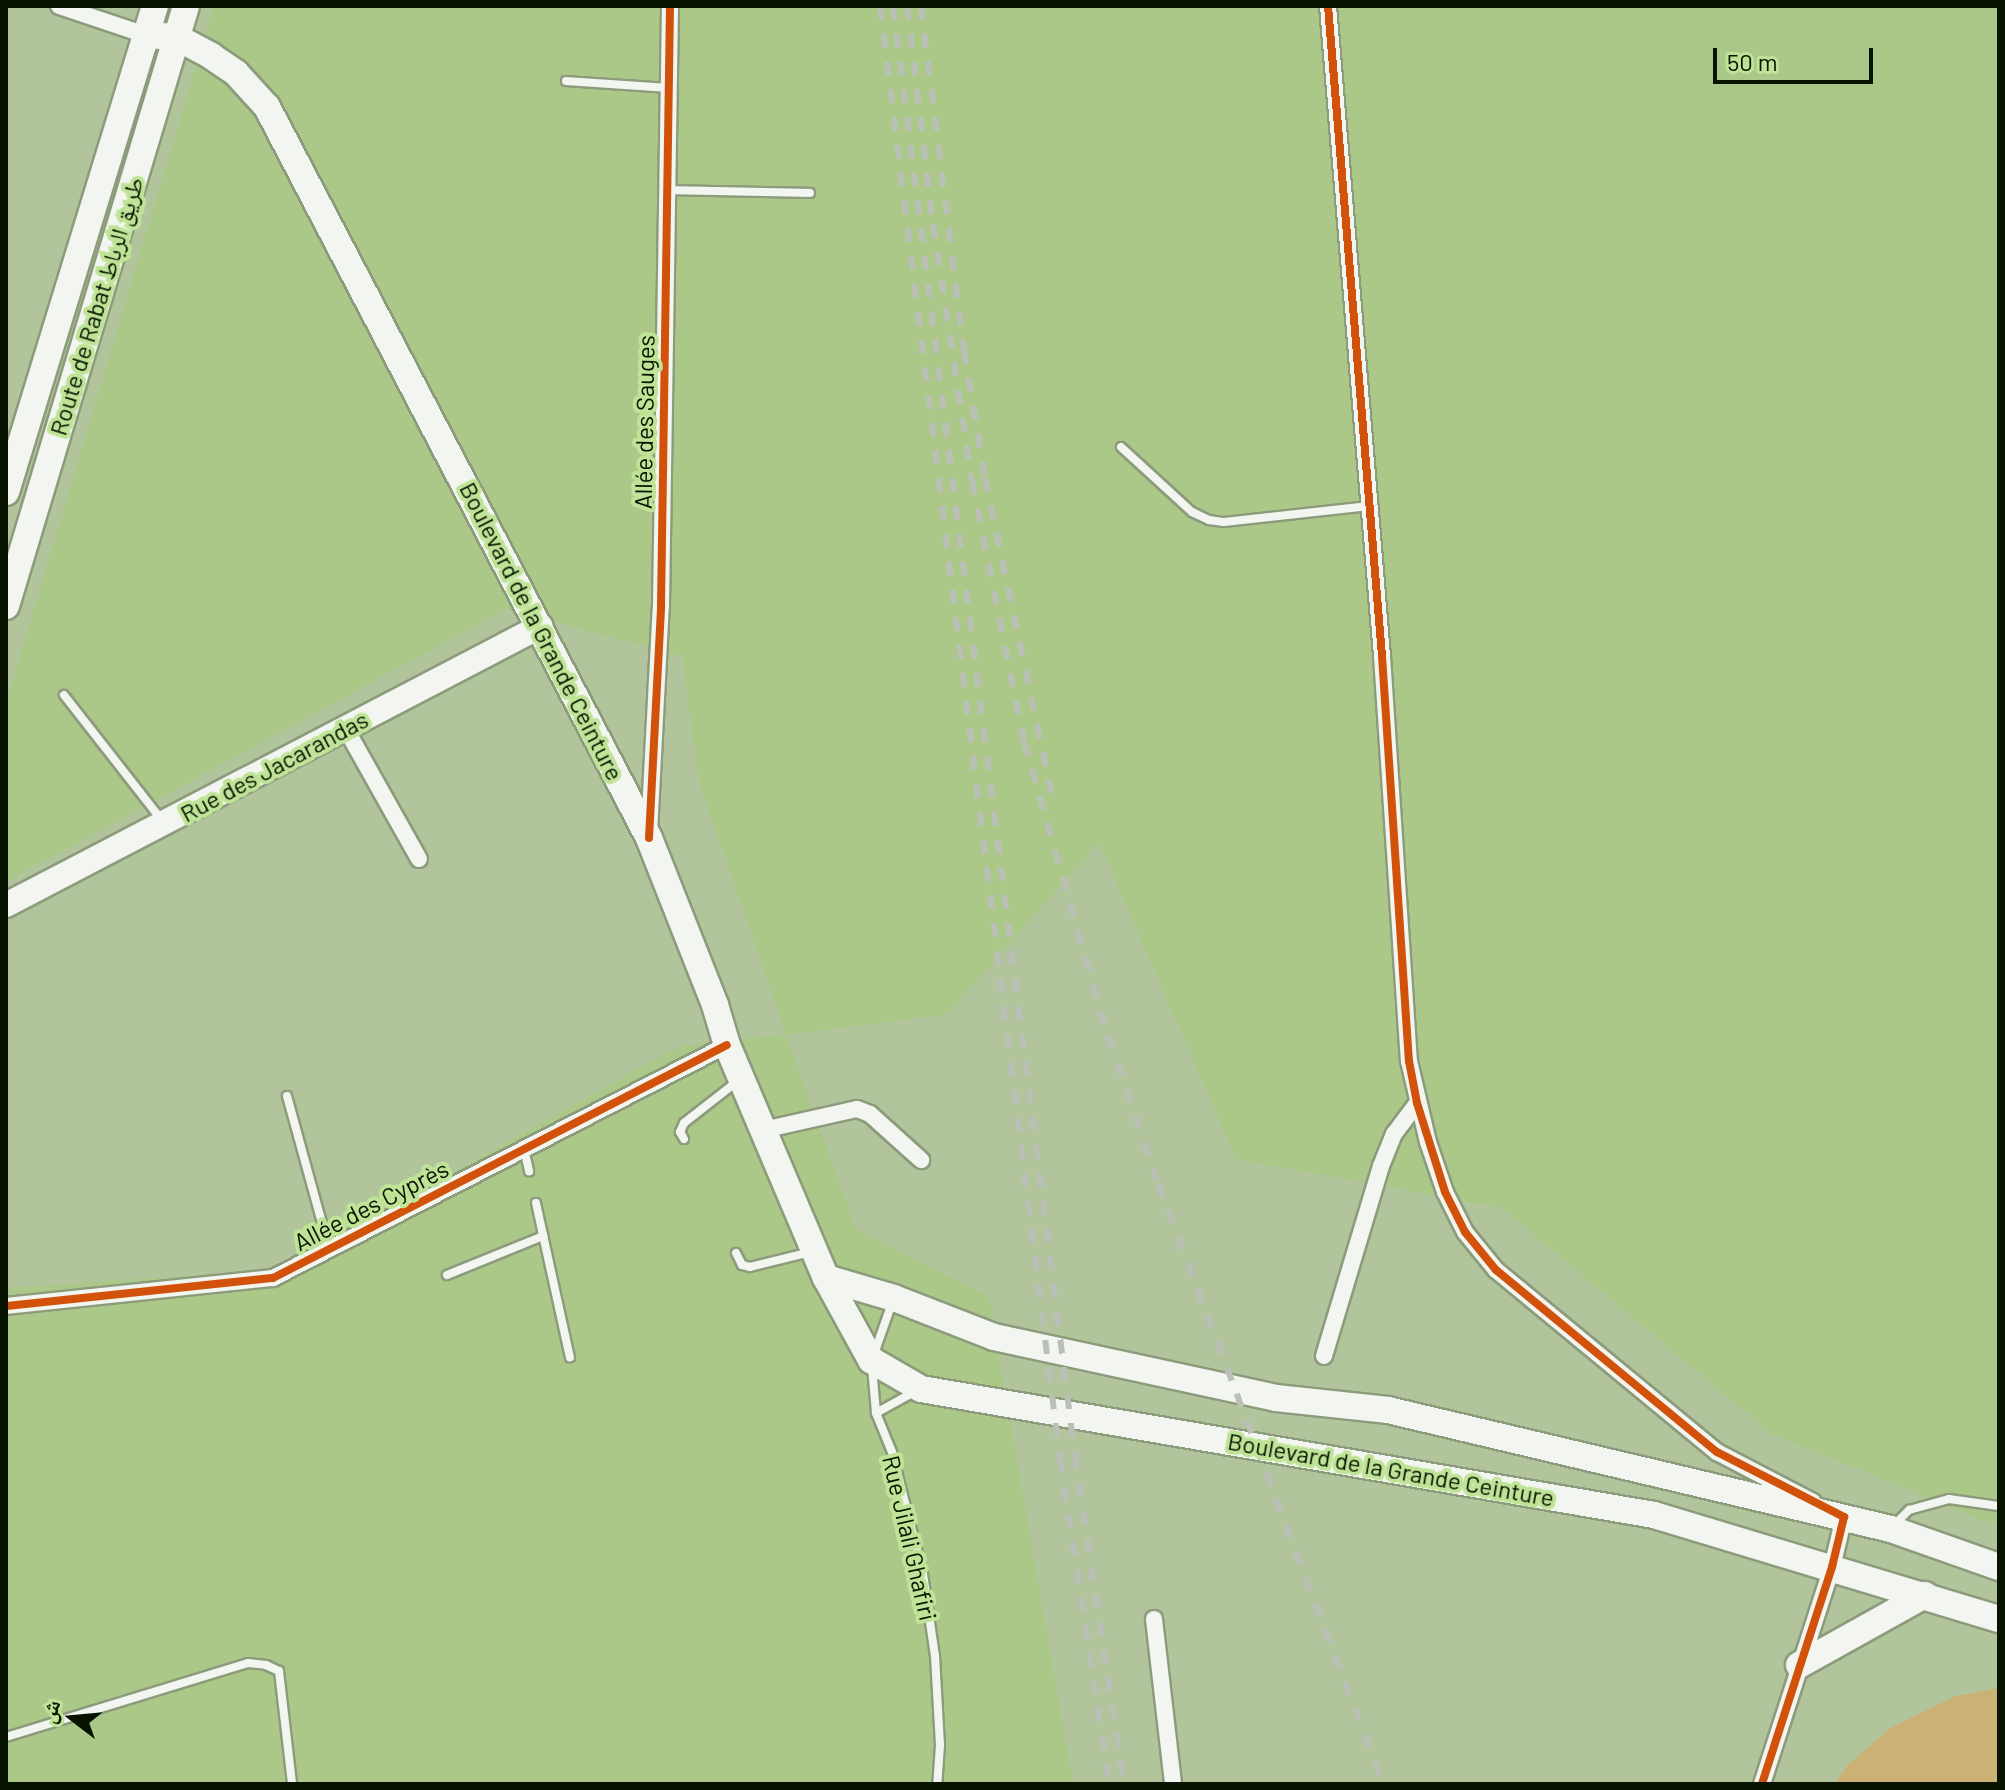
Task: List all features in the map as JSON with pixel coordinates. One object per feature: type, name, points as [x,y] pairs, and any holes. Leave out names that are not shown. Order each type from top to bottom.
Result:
[{"type":"main road","name":"Route de Rabat طريق الرباط","points":[[6,492],[155,6]]},
{"type":"main road","name":"Route de Rabat طريق الرباط","points":[[6,606],[186,6]]},
{"type":"main road","points":[[146,35],[176,37]]},
{"type":"main road","name":"Boulevard de la Grande Ceinture","points":[[176,37],[236,73],[267,107],[541,626],[649,838],[741,1079],[826,1278],[871,1360],[921,1389],[1654,1515],[1999,1619]]},
{"type":"main road","name":"Boulevard de la Grande Ceinture","points":[[826,1278],[894,1298],[994,1337],[1276,1398],[1388,1410],[1891,1529],[1999,1567]]},
{"type":"main road","points":[[1799,1665],[1925,1595]]},
{"type":"street","points":[[59,6],[146,35]]},
{"type":"street","name":"Allée des Sauges","points":[[649,838],[661,606],[670,6]]},
{"type":"street","points":[[1328,6],[1369,506],[1409,1061],[1417,1103],[1445,1192],[1465,1232],[1496,1270],[1717,1452],[1844,1517],[1832,1567],[1762,1784]]},
{"type":"street","name":"Rue des Jacarandas","points":[[6,905],[541,626]]},
{"type":"street","points":[[346,729],[419,859]]},
{"type":"street","name":"Allée des Cyprès","points":[[6,1306],[273,1278],[727,1045]]},
{"type":"street","points":[[1324,1356],[1381,1166],[1394,1134],[1417,1103]]},
{"type":"street","points":[[763,1130],[857,1109],[870,1114],[921,1160]]},
{"type":"street","points":[[1154,1619],[1173,1784]]},
{"type":"lane","points":[[566,81],[670,88]]},
{"type":"lane","points":[[668,190],[810,193]]},
{"type":"lane","points":[[1121,447],[1192,512],[1209,520],[1224,522],[1369,506]]},
{"type":"lane","points":[[64,695],[164,823]]},
{"type":"lane","points":[[684,1139],[680,1132],[684,1123],[741,1079]]},
{"type":"lane","points":[[287,1096],[330,1250]]},
{"type":"lane","points":[[524,1149],[529,1171]]},
{"type":"lane","points":[[536,1203],[570,1357]]},
{"type":"lane","points":[[447,1275],[543,1236]]},
{"type":"lane","points":[[736,1253],[742,1265],[750,1267],[815,1251]]},
{"type":"lane","name":"Rue Jilali Ghafiri","points":[[894,1298],[871,1360],[876,1413],[896,1465],[923,1574],[935,1656],[940,1745],[937,1784]]},
{"type":"lane","points":[[876,1413],[921,1389]]},
{"type":"lane","points":[[1891,1529],[1909,1510],[1949,1499],[1999,1506]]},
{"type":"lane","points":[[6,1737],[248,1663],[266,1665],[279,1671],[292,1784]]},
{"type":"shaded area","points":[[214,6],[1999,6],[1999,1527],[1772,1434],[1502,1208],[1236,1159],[1099,842],[947,1014],[786,1035],[856,1229],[989,1297],[1073,1784],[6,1784],[6,1288],[280,1269],[679,1046],[786,1034],[699,782],[682,656],[506,609],[6,882],[6,703]]},
{"type":"shaded area","points":[[1999,1688],[1999,1784],[1834,1784],[1847,1766],[1892,1727],[1956,1696]]},
{"type":"railway","points":[[880,6],[1060,1459],[1109,1784]]},
{"type":"railway","points":[[893,6],[1075,1456],[1124,1784]]},
{"type":"railway","points":[[907,6],[933,224],[972,481],[1024,742],[1108,1036],[1158,1184],[1383,1784]]},
{"type":"railway","points":[[921,6],[964,351],[985,478],[1054,806]]},
{"type":"cycle path","points":[[649,838],[661,606],[670,6]]},
{"type":"cycle path","points":[[1328,6],[1382,656],[1409,1061],[1417,1103],[1445,1192],[1465,1232],[1496,1270],[1717,1452],[1844,1517],[1832,1567],[1762,1784]]},
{"type":"cycle path","points":[[6,1306],[273,1278],[727,1045]]}]
